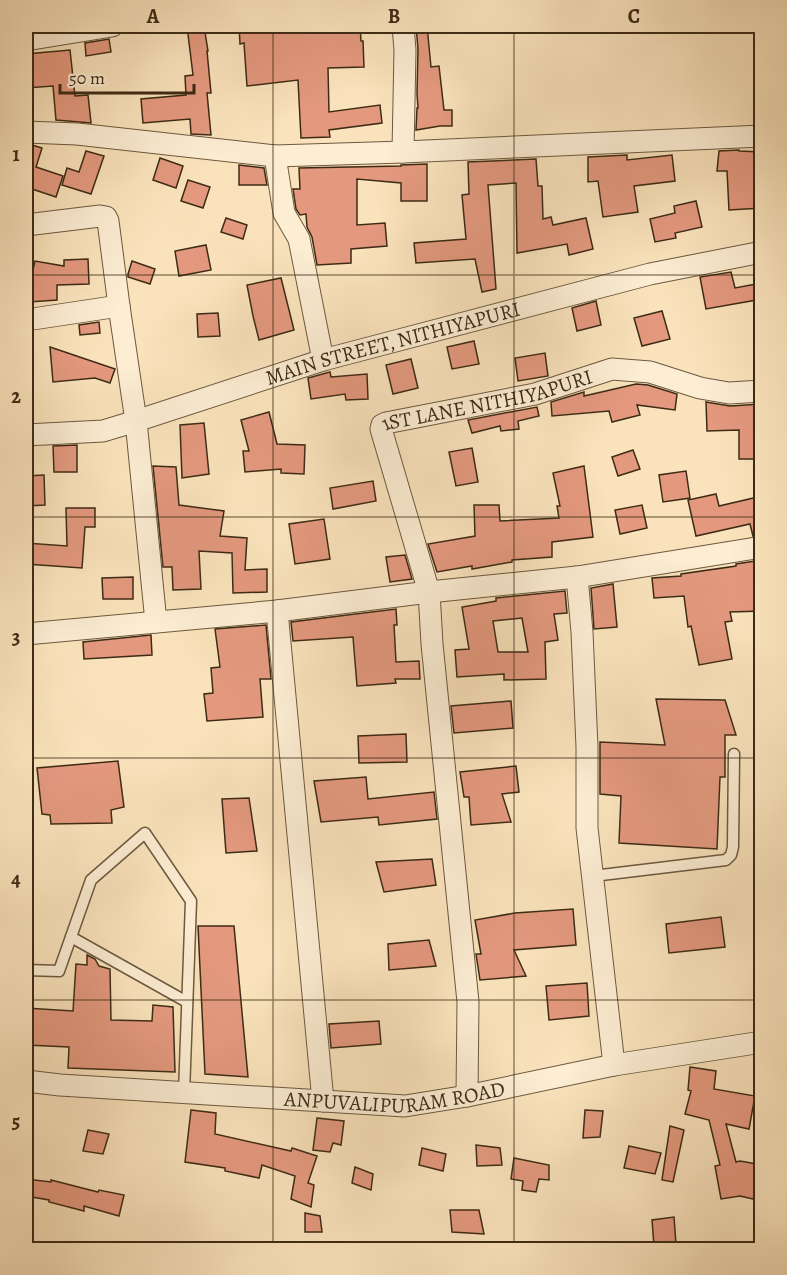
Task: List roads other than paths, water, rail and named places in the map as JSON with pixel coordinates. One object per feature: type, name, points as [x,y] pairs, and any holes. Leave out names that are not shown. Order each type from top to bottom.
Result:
[{"type":"street","points":[[26,40],[112,26]]},
{"type":"street","points":[[402,26],[405,50],[404,152]]},
{"type":"street","points":[[26,132],[77,134],[274,156],[762,136]]},
{"type":"street","points":[[274,156],[284,213],[298,239],[323,360]]},
{"type":"street","points":[[26,225],[100,216],[106,217],[108,221],[136,421],[156,622]]},
{"type":"street","name":"MAIN STREET, NITHIYAPURI","points":[[26,435],[103,431],[323,360],[650,274],[762,252]]},
{"type":"street","points":[[26,320],[119,306]]},
{"type":"street","name":"1ST LANE NITHIYAPURI","points":[[429,592],[381,429],[382,425],[535,394],[612,369],[650,372],[700,388],[729,393],[762,391]]},
{"type":"street","points":[[26,634],[277,611],[577,577],[762,547]]},
{"type":"street","points":[[577,577],[587,747],[587,828],[614,1065]]},
{"type":"street","points":[[429,592],[432,644],[468,1002],[467,1096]]},
{"type":"street","points":[[277,611],[323,1101]]},
{"type":"street","name":"ANPUVALIPURAM ROAD","points":[[26,1081],[405,1106],[467,1096],[614,1065],[762,1042]]},
{"type":"lane","points":[[593,876],[726,860],[731,855],[732,847],[734,754]]},
{"type":"lane","points":[[26,970],[59,971],[91,880],[145,833],[191,901],[184,1093]]},
{"type":"lane","points":[[71,937],[188,1002]]}]
